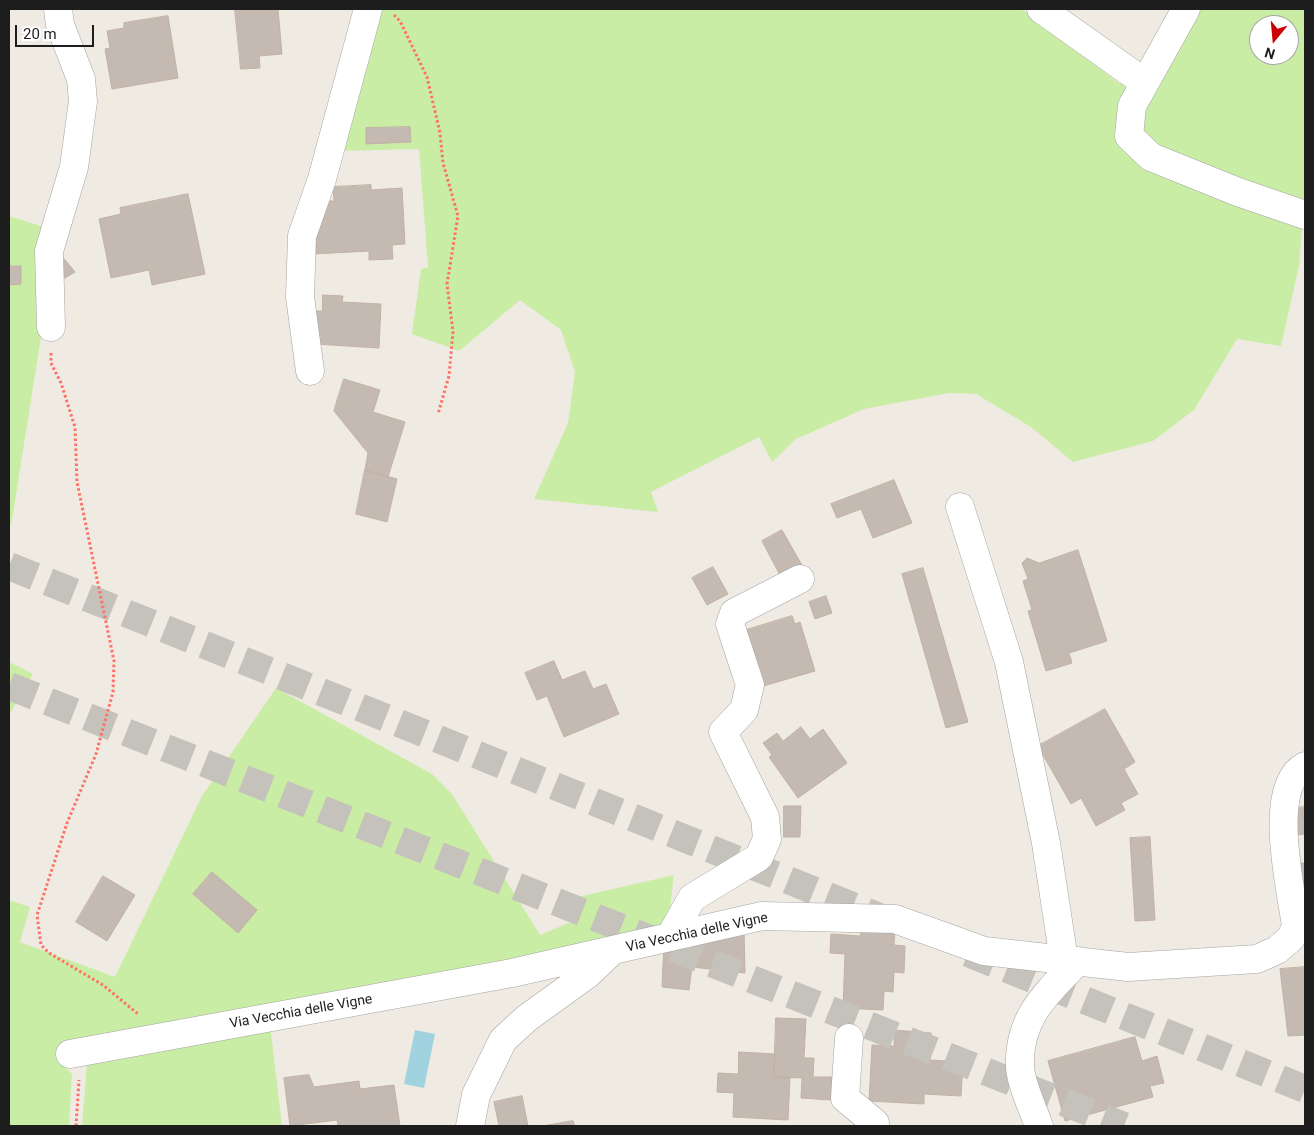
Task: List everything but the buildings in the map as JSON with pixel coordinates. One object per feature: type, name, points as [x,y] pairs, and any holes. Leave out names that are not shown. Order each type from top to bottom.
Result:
[{"type":"street","points":[[51,327],[49,251],[74,167],[83,101],[81,79],[60,24],[58,9]]},
{"type":"street","points":[[310,371],[300,297],[302,236],[322,178],[368,9]]},
{"type":"street","points":[[1041,9],[1144,82]]},
{"type":"street","points":[[1186,9],[1132,106],[1129,136],[1151,157],[1238,192],[1305,215]]},
{"type":"street","points":[[960,507],[1010,662],[1071,960],[1033,1009],[1023,1037],[1020,1068],[1039,1126]]},
{"type":"street","points":[[670,937],[692,898],[759,857],[767,839],[764,817],[723,732],[744,710],[750,685],[730,624],[734,613],[800,579]]},
{"type":"street","name":"Via Vecchia delle Vigne","points":[[76,1053],[512,973],[762,916],[895,918],[984,951],[1128,967],[1257,959],[1277,950],[1291,938],[1296,926],[1282,813],[1290,782],[1305,766]]},
{"type":"street","points":[[470,1126],[476,1095],[503,1040],[527,1018],[588,974],[612,950]]},
{"type":"street","points":[[848,1038],[845,1098],[875,1123],[875,1126]]},
{"type":"path","points":[[388,9],[400,22],[427,77],[440,132],[443,163],[458,216],[447,284],[453,332],[449,376],[438,414]]},
{"type":"path","points":[[51,327],[51,364],[61,384],[75,427],[77,482],[114,661],[113,692],[96,754],[67,823],[37,915],[37,926],[41,944],[50,954],[103,985],[163,1037]]},
{"type":"path","points":[[76,1053],[76,1126]]},
{"type":"green space","points":[[374,9],[1022,9],[1120,84],[1160,54],[1190,9],[1305,9],[1305,194],[1299,266],[1281,346],[1237,339],[1194,410],[1153,441],[1073,462],[1031,427],[976,394],[949,393],[864,409],[796,439],[772,462],[759,437],[651,492],[658,512],[534,499],[568,423],[575,372],[561,330],[520,300],[459,351],[412,334],[421,269],[428,267],[419,149],[335,151]]},
{"type":"green space","points":[[9,216],[47,228],[42,331],[11,526],[9,526]]},
{"type":"green space","points":[[9,662],[33,674],[9,715]]},
{"type":"green space","points":[[276,688],[432,774],[452,794],[540,935],[571,922],[569,899],[674,875],[667,932],[63,1048],[64,1066],[72,1074],[69,1126],[9,1126],[9,900],[30,907],[20,942],[115,977],[202,796]]},
{"type":"green space","points":[[270,1024],[282,1126],[82,1126],[87,1063]]},
{"type":"water","points":[[415,1030],[435,1034],[424,1088],[404,1084]]},
{"type":"tunnel","points":[[9,566],[882,918]]},
{"type":"tunnel","points":[[9,686],[1124,1126]]},
{"type":"tunnel","points":[[968,953],[1305,1089]]}]
